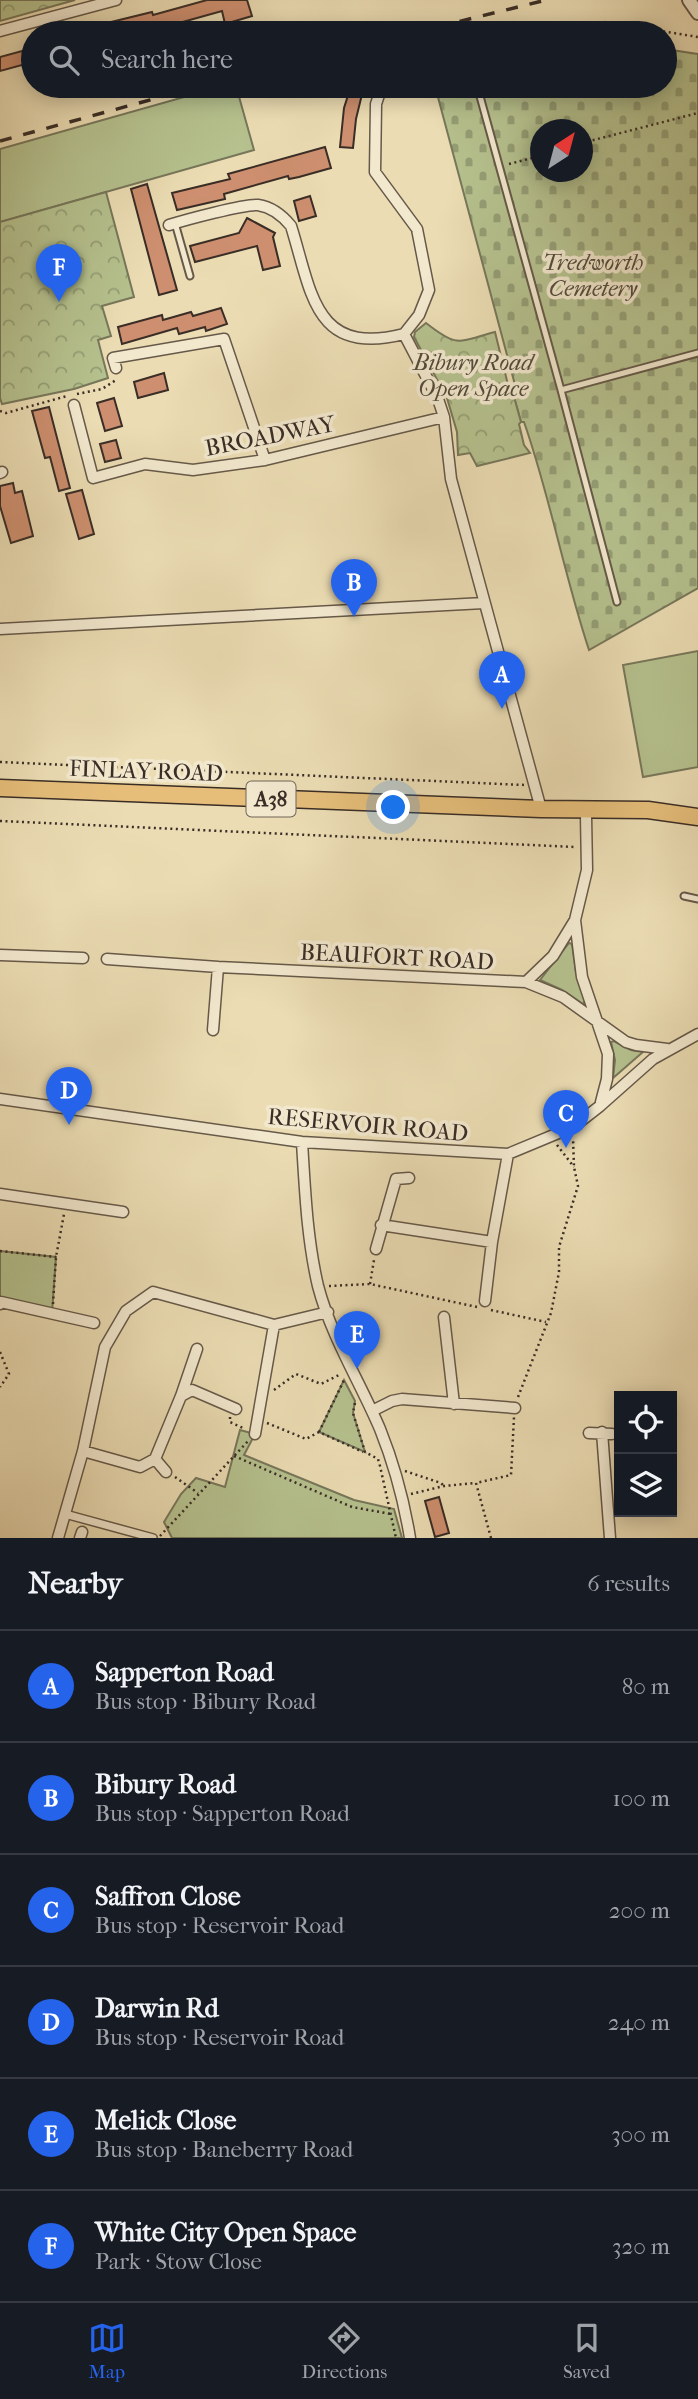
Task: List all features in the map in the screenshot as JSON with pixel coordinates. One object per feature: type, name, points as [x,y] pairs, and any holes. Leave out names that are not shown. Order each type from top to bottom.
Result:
[{"type":"highway","name":"FINLAY ROAD","points":[[0,788],[541,809]]},
{"type":"highway","name":"A38","points":[[541,809],[648,810],[698,817]]},
{"type":"highway","name":"A38","points":[[541,809],[586,816],[649,817],[663,813]]},
{"type":"street","points":[[37,21],[116,0]]},
{"type":"street","points":[[689,0],[698,13]]},
{"type":"street","points":[[0,31],[21,25]]},
{"type":"street","points":[[172,224],[256,205],[275,211],[283,216],[290,226],[321,316],[332,328],[348,337],[366,340],[404,334],[419,315],[429,290],[417,229],[375,172],[378,98]]},
{"type":"street","points":[[404,334],[438,399],[444,417],[451,479],[541,809]]},
{"type":"street","points":[[116,368],[113,358],[224,339],[265,460]]},
{"type":"street","name":"BROADWAY","points":[[74,405],[93,478],[145,464],[193,470],[265,460],[444,417]]},
{"type":"street","points":[[0,629],[484,603]]},
{"type":"street","points":[[526,982],[553,956],[575,920],[587,870],[586,816]]},
{"type":"street","points":[[575,920],[583,976],[608,1059],[606,1090],[600,1106]]},
{"type":"street","points":[[0,955],[83,958]]},
{"type":"street","name":"BEAUFORT ROAD","points":[[107,959],[218,968],[526,982],[563,997],[626,1042],[667,1049]]},
{"type":"street","points":[[213,1030],[218,968]]},
{"type":"street","name":"RESERVOIR ROAD","points":[[0,1099],[302,1142],[508,1154],[573,1127],[667,1049],[698,1034]]},
{"type":"street","points":[[302,1142],[306,1216],[319,1287],[393,1467],[410,1538]]},
{"type":"street","points":[[485,1301],[492,1242],[508,1154]]},
{"type":"street","points":[[376,1249],[396,1179],[409,1178]]},
{"type":"street","points":[[0,1194],[123,1212]]},
{"type":"street","points":[[381,1225],[492,1242]]},
{"type":"street","points":[[58,1538],[83,1451],[105,1347],[126,1311],[153,1292],[274,1325],[328,1312]]},
{"type":"street","points":[[0,1304],[1,1302],[94,1323]]},
{"type":"street","points":[[444,1317],[454,1404]]},
{"type":"street","points":[[255,1434],[274,1325]]},
{"type":"street","points":[[83,1451],[140,1467],[155,1459],[197,1349]]},
{"type":"street","points":[[181,1396],[192,1390],[234,1408]]},
{"type":"street","points":[[372,1411],[402,1399],[514,1408]]},
{"type":"street","points":[[589,1433],[607,1433],[610,1538],[602,1538]]},
{"type":"street","points":[[155,1459],[166,1472]]},
{"type":"street","points":[[65,1514],[153,1538]]},
{"type":"lane","points":[[480,98],[617,602]]},
{"type":"lane","points":[[172,224],[190,276]]},
{"type":"lane","points":[[561,390],[698,353]]},
{"type":"lane","points":[[684,896],[698,899]]},
{"type":"path","points":[[677,34],[698,37]]},
{"type":"path","points":[[593,141],[698,113]]},
{"type":"path","points":[[499,167],[530,159]]},
{"type":"path","points":[[0,411],[6,413],[102,389],[116,381],[116,368]]},
{"type":"path","points":[[0,762],[431,782],[535,784]]},
{"type":"path","points":[[0,821],[586,847]]},
{"type":"path","points":[[402,1497],[444,1486],[477,1483],[511,1475],[514,1408],[547,1322],[559,1272],[559,1247],[578,1186],[574,1167],[573,1127]]},
{"type":"path","points":[[550,1137],[574,1167]]},
{"type":"path","points":[[52,1313],[56,1257],[65,1204]]},
{"type":"path","points":[[370,1284],[376,1249]]},
{"type":"path","points":[[0,1251],[56,1257]]},
{"type":"path","points":[[319,1287],[370,1284],[547,1322]]},
{"type":"path","points":[[0,1352],[9,1374],[0,1387]]},
{"type":"path","points":[[261,1401],[296,1374],[321,1384],[341,1374],[350,1391]]},
{"type":"path","points":[[258,1419],[306,1440],[319,1432],[344,1380]]},
{"type":"path","points":[[355,1401],[353,1413],[365,1452],[368,1454]]},
{"type":"path","points":[[158,1538],[255,1434],[230,1422],[234,1408]]},
{"type":"path","points":[[319,1432],[377,1459],[396,1538]]},
{"type":"path","points":[[234,1456],[352,1507],[391,1514]]},
{"type":"path","points":[[393,1467],[444,1486]]},
{"type":"path","points":[[166,1472],[199,1494]]},
{"type":"path","points":[[477,1483],[492,1538]]},
{"type":"green space","points":[[0,0],[75,0],[0,21]]},
{"type":"green space","name":"Tredworth Cemetery","points":[[677,51],[698,54],[698,588],[589,650],[533,450],[514,397],[518,396],[438,98],[677,98]]},
{"type":"green space","points":[[181,98],[239,98],[254,150],[0,222],[0,149]]},
{"type":"green space","points":[[106,192],[134,297],[102,306],[111,336],[98,340],[108,378],[74,389],[2,404],[0,222]]},
{"type":"green space","name":"Bibury Road Open Space","points":[[426,323],[458,341],[495,332],[511,397],[514,397],[521,422],[519,424],[524,445],[530,453],[477,466],[470,453],[458,455],[457,432],[447,398],[414,337],[415,332]]},
{"type":"green space","points":[[698,651],[698,767],[643,777],[623,665]]},
{"type":"green space","points":[[569,943],[572,944],[576,973],[585,1001],[583,1004],[540,980]]},
{"type":"green space","points":[[611,1042],[631,1050],[643,1052],[613,1078],[615,1060]]},
{"type":"green space","points":[[0,1251],[56,1257],[52,1313],[0,1303]]},
{"type":"green space","points":[[344,1380],[355,1401],[353,1413],[365,1452],[319,1432]]},
{"type":"green space","points":[[240,1430],[255,1434],[244,1455],[354,1500],[394,1509],[402,1538],[172,1538],[164,1522],[181,1494],[196,1478],[225,1487]]},
{"type":"building","points":[[207,0],[247,0],[252,16],[224,21],[222,11],[186,21],[115,21],[152,12],[153,15]]},
{"type":"building","points":[[21,51],[21,65],[0,71],[0,57]]},
{"type":"building","points":[[347,98],[361,98],[353,148],[340,147]]},
{"type":"building","points":[[325,147],[331,168],[289,179],[288,176],[224,194],[225,199],[177,210],[172,193],[230,179],[228,174]]},
{"type":"building","points":[[147,184],[177,290],[159,295],[131,189]]},
{"type":"building","points":[[310,196],[316,216],[299,221],[294,201]]},
{"type":"building","points":[[247,218],[275,233],[273,237],[280,266],[263,270],[257,246],[195,262],[190,246],[239,233]]},
{"type":"building","points":[[221,308],[227,324],[206,331],[205,327],[179,334],[177,328],[122,344],[118,327],[162,315],[163,320],[191,312],[193,316]]},
{"type":"building","points":[[164,373],[168,390],[138,398],[134,382]]},
{"type":"building","points":[[114,398],[122,426],[105,431],[97,403]]},
{"type":"building","points":[[49,407],[70,488],[59,491],[50,457],[45,458],[32,411]]},
{"type":"building","points":[[116,440],[121,458],[105,462],[100,444]]},
{"type":"building","points":[[13,483],[15,493],[22,491],[33,536],[11,543],[0,506],[0,486]]},
{"type":"building","points":[[82,490],[94,534],[79,539],[66,494]]},
{"type":"building","points":[[439,1497],[449,1533],[435,1537],[425,1501]]},
{"type":"railway","points":[[461,21],[546,0]]},
{"type":"railway","points":[[0,141],[157,98]]},
{"type":"place","name":"White City Open Space","points":[[59,302]]},
{"type":"place","name":"Bibury Road","points":[[354,617]]},
{"type":"place","name":"Sapperton Road","points":[[502,709]]},
{"type":"place","name":"Darwin Rd","points":[[69,1125]]},
{"type":"place","name":"Saffron Close","points":[[566,1148]]},
{"type":"place","name":"Melick Close","points":[[357,1369]]}]
